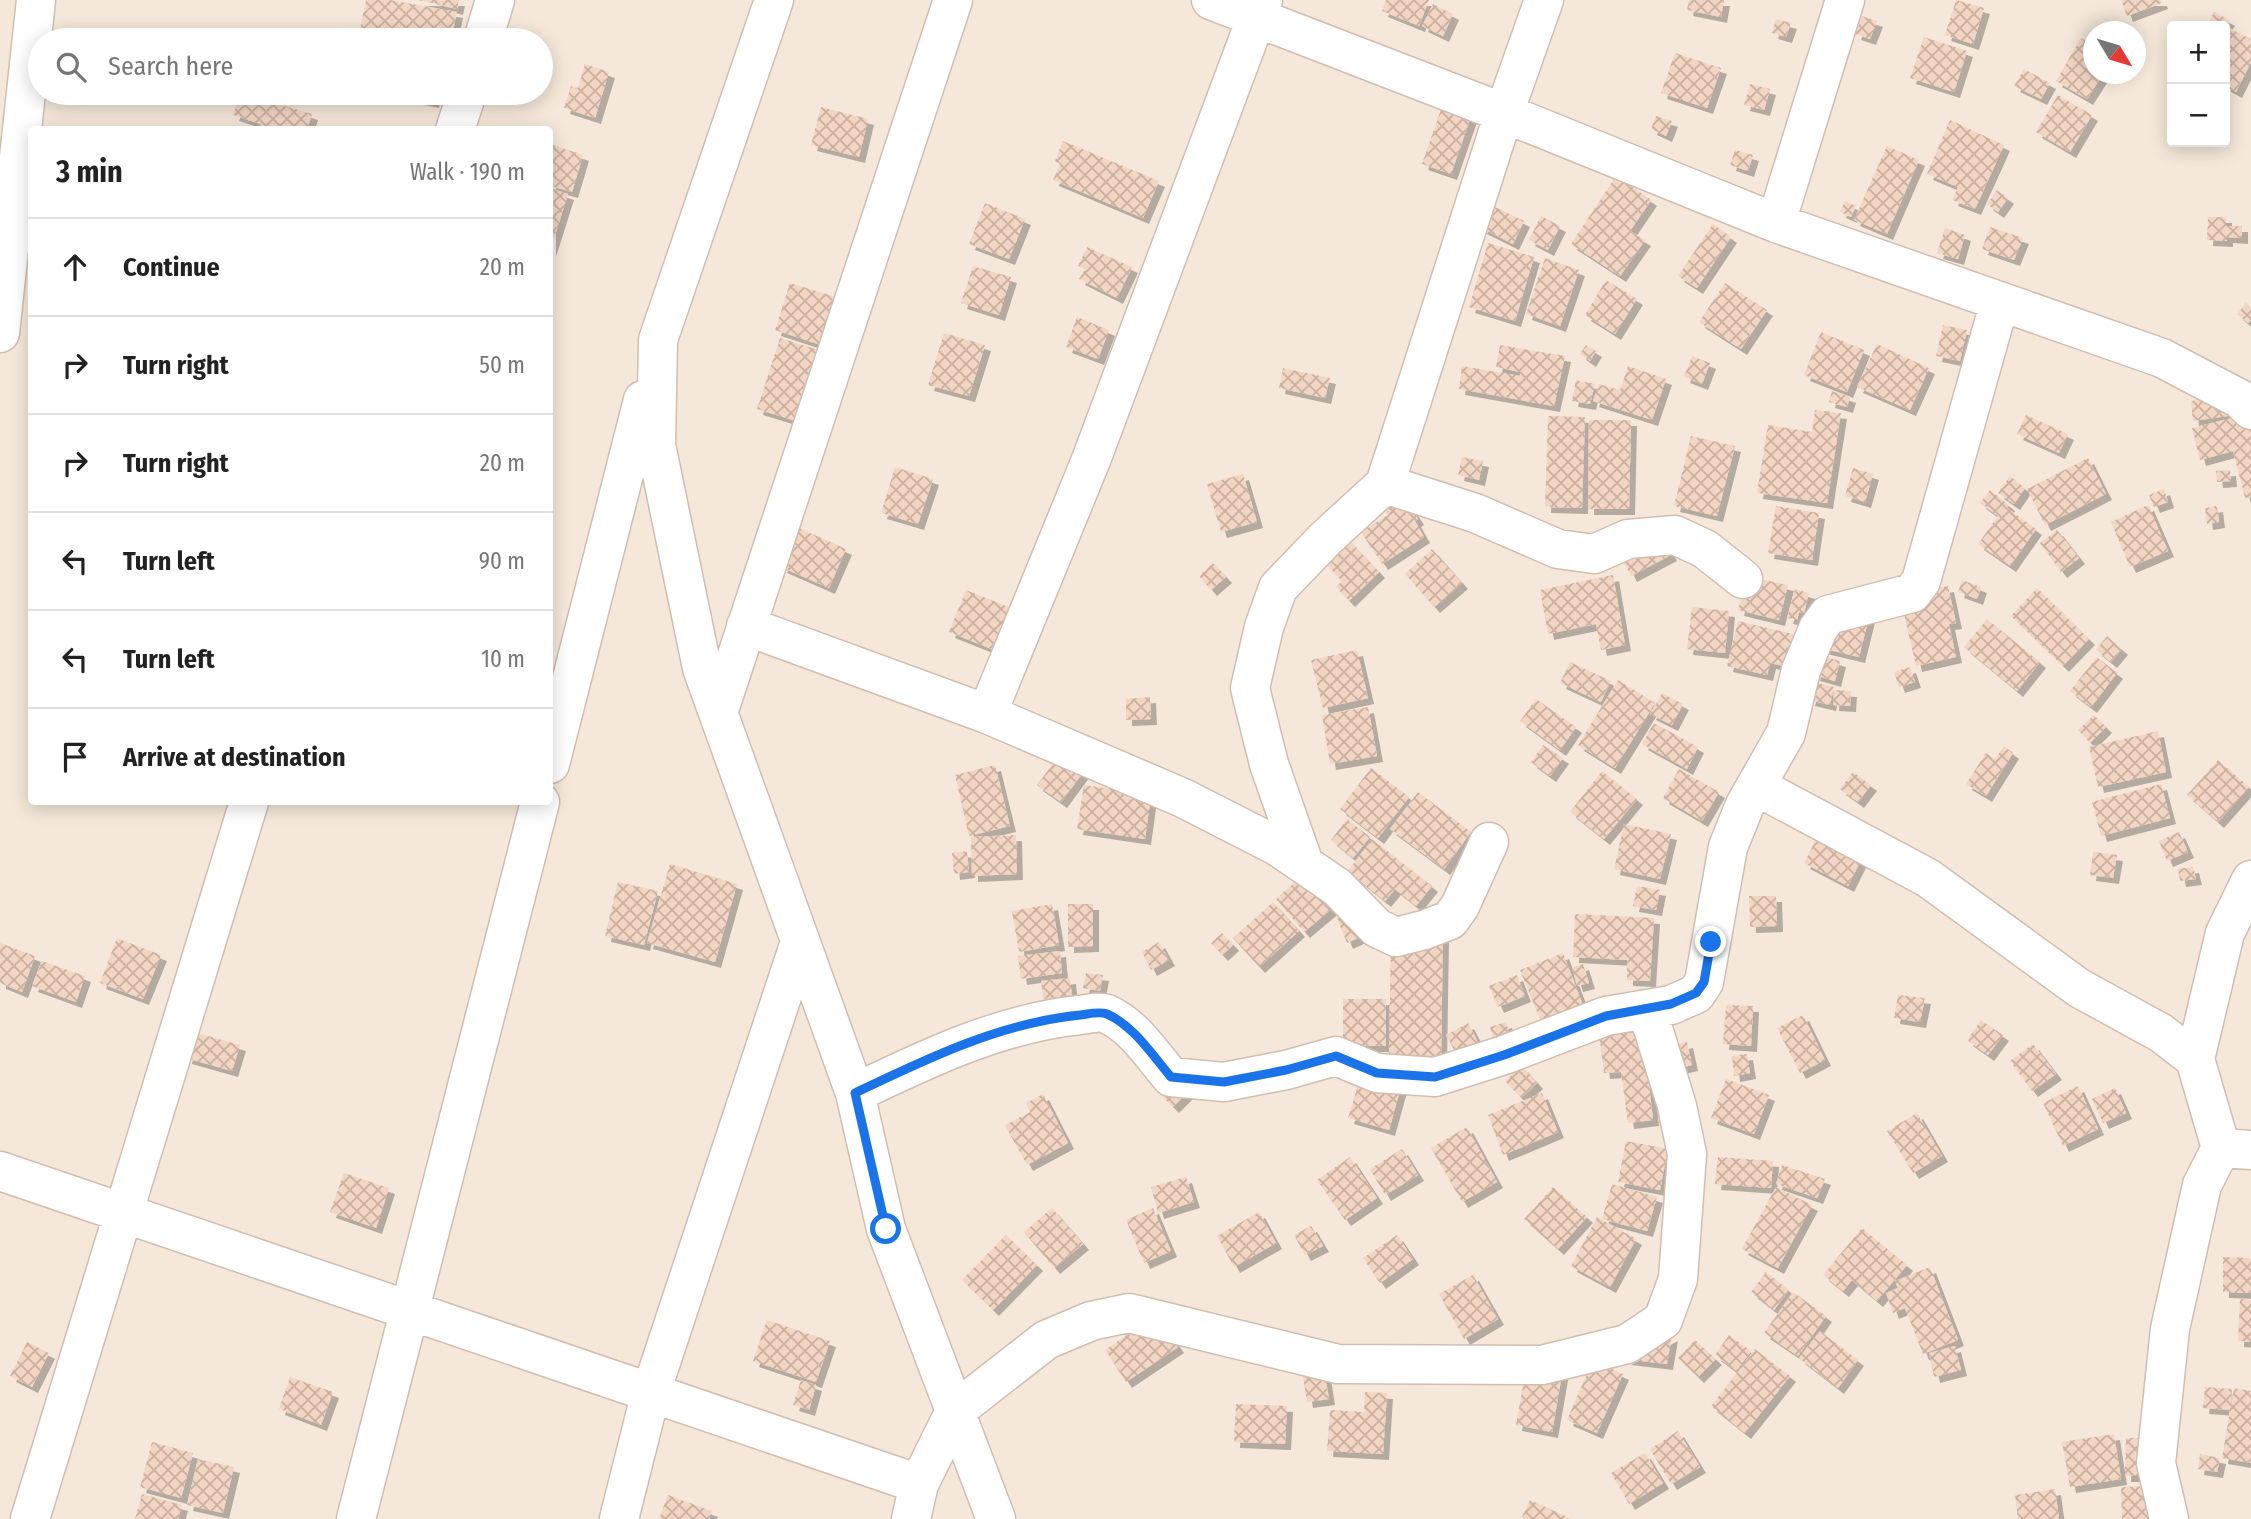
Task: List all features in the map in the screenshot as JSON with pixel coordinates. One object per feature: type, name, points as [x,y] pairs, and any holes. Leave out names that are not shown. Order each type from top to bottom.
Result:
[{"type":"street","points":[[33,28],[36,0]]},
{"type":"street","points":[[487,28],[495,0]]},
{"type":"street","points":[[553,752],[658,340],[775,0]]},
{"type":"street","points":[[718,713],[953,0]]},
{"type":"street","points":[[1211,0],[1260,9],[1504,113],[1776,223],[2162,358],[2239,398],[2251,410]]},
{"type":"street","points":[[1304,864],[1269,764],[1250,688],[1264,627],[1278,588],[1325,539],[1385,484],[1504,113],[1544,0]]},
{"type":"street","points":[[1776,223],[1845,0]]},
{"type":"street","points":[[987,714],[1091,460],[1260,9]]},
{"type":"street","points":[[0,333],[28,74]]},
{"type":"street","points":[[456,126],[463,105]]},
{"type":"street","points":[[855,1093],[928,1058],[1001,1031],[1061,1017],[1104,1013],[1130,1029],[1171,1077],[1224,1082],[1286,1070],[1336,1056],[1377,1073],[1435,1077],[1504,1055],[1606,1016],[1671,1004],[1696,993],[1704,982],[1728,847],[1745,805],[1786,733],[1801,670],[1818,629],[1828,615],[1912,593],[1922,581],[2000,301]]},
{"type":"street","points":[[658,340],[656,445],[702,668],[855,1093],[886,1229],[996,1519]]},
{"type":"street","points":[[1385,484],[1475,513],[1558,549],[1594,554],[1628,539],[1675,535],[1705,549],[1743,579]]},
{"type":"street","points":[[747,626],[987,714],[1183,798],[1277,846],[1337,887],[1377,928],[1396,937],[1450,920],[1460,906],[1489,842]]},
{"type":"street","points":[[1756,786],[1928,878],[2079,988],[2161,1033],[2195,1059],[2236,1149],[2202,1185],[2170,1329],[2156,1463],[2169,1519]]},
{"type":"street","points":[[30,1519],[249,805]]},
{"type":"street","points":[[356,1519],[539,805]]},
{"type":"street","points":[[2195,1059],[2225,933],[2251,880]]},
{"type":"street","points":[[619,1519],[651,1392],[800,942]]},
{"type":"street","points":[[0,1171],[651,1392],[915,1502],[954,1410],[1046,1340],[1091,1321],[1129,1314],[1338,1364],[1542,1365],[1627,1344],[1663,1320],[1678,1279],[1687,1154],[1676,1106],[1647,1009]]},
{"type":"shaded area","points":[[0,0],[2251,0],[2251,1519],[0,1519]]},
{"type":"building","points":[[366,0],[390,0],[457,12],[454,28],[360,28]]},
{"type":"building","points":[[418,0],[459,0],[457,9]]},
{"type":"building","points":[[1386,0],[1429,0],[1419,26],[1382,11]]},
{"type":"building","points":[[1689,0],[1724,0],[1721,17],[1687,10]]},
{"type":"building","points":[[1956,0],[1984,8],[1973,44],[1945,35]]},
{"type":"building","points":[[2121,0],[2161,0],[2162,3],[2127,16]]},
{"type":"building","points":[[1433,4],[1453,14],[1443,36],[1422,26]]},
{"type":"building","points":[[2214,12],[2229,20],[2228,21],[2210,21]]},
{"type":"building","points":[[1862,16],[1877,21],[1870,39],[1855,34]]},
{"type":"building","points":[[1776,19],[1791,23],[1786,37],[1772,33]]},
{"type":"building","points":[[2230,28],[2251,39],[2251,62],[2236,92],[2230,89]]},
{"type":"building","points":[[1924,37],[1967,51],[1954,92],[1910,78]]},
{"type":"building","points":[[2081,38],[2083,39],[2083,84],[2097,84],[2087,99],[2056,81]]},
{"type":"building","points":[[1675,53],[1721,68],[1707,108],[1661,93]]},
{"type":"building","points":[[585,64],[609,72],[595,118],[564,108],[571,86],[578,88]]},
{"type":"building","points":[[2024,69],[2050,83],[2041,99],[2014,86]]},
{"type":"building","points":[[1750,84],[1770,89],[1764,110],[1744,105]]},
{"type":"building","points":[[1446,95],[1475,105],[1451,174],[1422,164]]},
{"type":"building","points":[[2058,95],[2092,115],[2070,152],[2036,132]]},
{"type":"building","points":[[237,105],[282,105],[312,114],[308,126],[260,126],[261,124],[233,115]]},
{"type":"building","points":[[821,107],[868,119],[859,157],[811,145]]},
{"type":"building","points":[[1656,116],[1672,121],[1666,136],[1651,129]]},
{"type":"building","points":[[1950,120],[2004,145],[1975,209],[1952,200],[1958,187],[1927,174]]},
{"type":"building","points":[[1063,141],[1159,181],[1143,218],[1053,180],[1060,164],[1055,161]]},
{"type":"building","points":[[553,145],[583,155],[572,192],[553,187]]},
{"type":"building","points":[[1887,146],[1919,160],[1887,234],[1854,220]]},
{"type":"building","points":[[1735,150],[1753,155],[1748,171],[1730,165]]},
{"type":"building","points":[[1616,176],[1651,200],[1630,231],[1645,240],[1620,276],[1571,244]]},
{"type":"building","points":[[553,189],[568,194],[553,242]]},
{"type":"building","points":[[1997,190],[2008,198],[1998,212],[1987,204]]},
{"type":"building","points":[[1845,201],[1856,206],[1851,217],[1840,212]]},
{"type":"building","points":[[985,203],[1025,219],[1009,259],[969,244]]},
{"type":"building","points":[[1491,205],[1524,221],[1513,244],[1481,228]]},
{"type":"building","points":[[1541,216],[1560,226],[1548,250],[1529,240]]},
{"type":"building","points":[[2208,217],[2226,217],[2226,226],[2242,226],[2242,238],[2227,237],[2227,241],[2207,240]]},
{"type":"building","points":[[1713,224],[1731,237],[1697,288],[1678,276]]},
{"type":"building","points":[[1990,227],[2023,238],[2014,260],[1982,249]]},
{"type":"building","points":[[1945,228],[1965,235],[1958,259],[1937,253]]},
{"type":"building","points":[[1488,243],[1534,257],[1515,321],[1469,307]]},
{"type":"building","points":[[1087,247],[1132,267],[1117,298],[1079,279],[1085,269],[1078,266]]},
{"type":"building","points":[[1545,258],[1579,270],[1560,326],[1526,314]]},
{"type":"building","points":[[973,266],[1011,277],[999,315],[961,303]]},
{"type":"building","points":[[1606,280],[1637,299],[1615,334],[1585,315]]},
{"type":"building","points":[[790,283],[836,297],[821,345],[775,330]]},
{"type":"building","points":[[1725,283],[1767,310],[1741,349],[1699,322]]},
{"type":"building","points":[[2246,303],[2251,307],[2251,320],[2248,323],[2237,314]]},
{"type":"building","points":[[1077,317],[1109,330],[1098,359],[1066,347]]},
{"type":"building","points":[[1943,325],[1967,330],[1960,361],[1936,356]]},
{"type":"building","points":[[1821,332],[1864,350],[1847,392],[1804,375]]},
{"type":"building","points":[[944,333],[985,345],[969,396],[928,385]]},
{"type":"building","points":[[780,338],[819,350],[796,421],[757,409]]},
{"type":"building","points":[[1877,344],[1929,368],[1910,410],[1857,387]]},
{"type":"building","points":[[1500,345],[1565,356],[1554,406],[1459,389],[1462,366],[1520,376],[1520,372],[1496,367]]},
{"type":"building","points":[[1586,345],[1596,351],[1590,361],[1580,354]]},
{"type":"building","points":[[1692,356],[1710,363],[1702,384],[1684,377]]},
{"type":"building","points":[[1628,366],[1666,379],[1652,420],[1593,401],[1599,384],[1620,390]]},
{"type":"building","points":[[1283,368],[1330,378],[1325,398],[1279,388]]},
{"type":"building","points":[[1576,380],[1595,384],[1590,404],[1572,401]]},
{"type":"building","points":[[1832,391],[1850,397],[1847,407],[1829,402]]},
{"type":"building","points":[[2232,396],[2234,415],[2193,421],[2191,401]]},
{"type":"building","points":[[1815,410],[1841,413],[1827,503],[1757,493],[1768,425],[1812,432]]},
{"type":"building","points":[[2251,413],[2251,497],[2245,498],[2233,451],[2200,460],[2192,428]]},
{"type":"building","points":[[2026,415],[2068,434],[2059,453],[2017,434]]},
{"type":"building","points":[[1548,416],[1585,417],[1582,508],[1545,507]]},
{"type":"building","points":[[1589,420],[1631,420],[1629,509],[1588,509]]},
{"type":"building","points":[[1691,436],[1735,446],[1717,516],[1674,506]]},
{"type":"building","points":[[1462,457],[1483,461],[1479,480],[1458,475]]},
{"type":"building","points":[[2088,458],[2106,494],[2045,525],[2027,489]]},
{"type":"building","points":[[895,467],[933,479],[918,524],[881,513]]},
{"type":"building","points":[[1853,468],[1873,474],[1865,502],[1845,496]]},
{"type":"building","points":[[2230,470],[2231,481],[2217,482],[2216,471]]},
{"type":"building","points":[[1243,474],[1257,522],[1221,532],[1207,484]]},
{"type":"building","points":[[2010,476],[2025,488],[2014,504],[1998,493]]},
{"type":"building","points":[[1394,483],[1418,519],[1415,521],[1424,537],[1382,564],[1361,532],[1388,515],[1375,495]]},
{"type":"building","points":[[2164,489],[2168,502],[2154,507],[2149,495]]},
{"type":"building","points":[[1990,490],[2009,505],[2007,508],[2036,529],[2010,566],[1978,544],[1998,516],[1980,503]]},
{"type":"building","points":[[2148,505],[2168,551],[2130,567],[2111,522]]},
{"type":"building","points":[[1776,506],[1819,513],[1812,560],[1768,553]]},
{"type":"building","points":[[2217,506],[2219,522],[2207,524],[2205,508]]},
{"type":"building","points":[[1653,521],[1671,555],[1631,576],[1614,542]]},
{"type":"building","points":[[799,528],[846,549],[829,588],[781,567]]},
{"type":"building","points":[[2057,530],[2079,558],[2061,572],[2040,543]]},
{"type":"building","points":[[1341,532],[1379,572],[1349,601],[1336,587],[1342,581],[1317,555]]},
{"type":"building","points":[[1432,549],[1462,583],[1434,607],[1405,574]]},
{"type":"building","points":[[1213,563],[1226,577],[1211,590],[1199,576]]},
{"type":"building","points":[[1613,575],[1625,645],[1601,650],[1596,624],[1548,634],[1540,590]]},
{"type":"building","points":[[1741,575],[1788,585],[1779,620],[1738,610],[1743,591]]},
{"type":"building","points":[[1962,580],[1981,587],[1977,599],[1958,592]]},
{"type":"building","points":[[1948,586],[1956,623],[1949,624],[1956,657],[1916,666],[1900,596]]},
{"type":"building","points":[[2037,588],[2089,639],[2063,666],[2011,616]]},
{"type":"building","points":[[1795,589],[1809,593],[1804,613],[1799,612],[1797,620],[1787,618]]},
{"type":"building","points":[[966,590],[1011,608],[994,650],[949,632]]},
{"type":"building","points":[[1692,607],[1729,611],[1725,653],[1687,649]]},
{"type":"building","points":[[1831,608],[1869,617],[1859,657],[1821,648]]},
{"type":"building","points":[[1987,619],[2040,662],[2017,691],[1964,647]]},
{"type":"building","points":[[1738,621],[1801,636],[1793,668],[1770,663],[1767,675],[1727,666]]},
{"type":"building","points":[[2107,636],[2122,649],[2111,662],[2096,650]]},
{"type":"building","points":[[1357,650],[1368,698],[1323,708],[1311,660]]},
{"type":"building","points":[[1819,655],[1840,661],[1835,681],[1814,675]]},
{"type":"building","points":[[2097,657],[2117,673],[2091,707],[2070,691]]},
{"type":"building","points":[[1570,662],[1611,681],[1601,702],[1560,683]]},
{"type":"building","points":[[1910,667],[1915,682],[1899,687],[1894,672]]},
{"type":"building","points":[[1618,680],[1655,703],[1615,768],[1578,745]]},
{"type":"building","points":[[1814,682],[1834,687],[1830,705],[1809,700]]},
{"type":"building","points":[[1834,690],[1851,691],[1850,706],[1833,705]]},
{"type":"building","points":[[1662,693],[1683,704],[1672,725],[1650,714]]},
{"type":"building","points":[[1150,697],[1151,719],[1126,720],[1126,699]]},
{"type":"building","points":[[1536,699],[1576,727],[1560,750],[1520,721]]},
{"type":"building","points":[[1368,707],[1377,756],[1330,764],[1322,715]]},
{"type":"building","points":[[2094,715],[2106,727],[2090,743],[2078,730]]},
{"type":"building","points":[[1654,723],[1698,747],[1687,769],[1642,744]]},
{"type":"building","points":[[2158,731],[2166,772],[2098,787],[2089,747]]},
{"type":"building","points":[[1543,745],[1563,758],[1550,776],[1531,762]]},
{"type":"building","points":[[2004,746],[2013,753],[1986,796],[1966,784],[1986,753],[1995,759]]},
{"type":"building","points":[[1060,754],[1084,771],[1061,802],[1037,785]]},
{"type":"building","points":[[2218,760],[2249,787],[2218,822],[2187,795]]},
{"type":"building","points":[[995,765],[1010,826],[969,836],[955,775]]},
{"type":"building","points":[[1371,768],[1409,797],[1378,838],[1340,809]]},
{"type":"building","points":[[1679,769],[1719,792],[1702,821],[1663,798]]},
{"type":"building","points":[[1602,771],[1637,799],[1604,839],[1570,812]]},
{"type":"building","points":[[1853,772],[1871,785],[1858,802],[1840,789]]},
{"type":"building","points":[[2161,784],[2170,818],[2101,836],[2092,802]]},
{"type":"building","points":[[1084,785],[1151,795],[1145,839],[1077,829]]},
{"type":"building","points":[[1418,792],[1471,832],[1444,869],[1390,829]]},
{"type":"building","points":[[1347,819],[1370,837],[1353,858],[1331,840]]},
{"type":"building","points":[[1624,824],[1671,834],[1660,879],[1614,869]]},
{"type":"building","points":[[1820,832],[1864,854],[1848,886],[1804,863]]},
{"type":"building","points":[[2179,832],[2188,852],[2167,861],[2159,841]]},
{"type":"building","points":[[1016,835],[1017,874],[972,876],[971,837]]},
{"type":"building","points":[[1372,839],[1432,886],[1416,906],[1395,889],[1385,901],[1348,871]]},
{"type":"building","points":[[967,851],[969,872],[954,874],[952,853]]},
{"type":"building","points":[[2093,852],[2117,855],[2113,878],[2090,875]]},
{"type":"building","points":[[670,864],[737,884],[715,962],[647,943]]},
{"type":"building","points":[[1313,866],[1342,900],[1304,932],[1276,899]]},
{"type":"building","points":[[2193,867],[2196,879],[2180,881],[2178,869]]},
{"type":"building","points":[[618,882],[658,891],[644,945],[605,936]]},
{"type":"building","points":[[1637,886],[1660,890],[1656,910],[1633,906]]},
{"type":"building","points":[[1749,896],[1776,896],[1777,926],[1750,927]]},
{"type":"building","points":[[1273,902],[1299,931],[1259,967],[1233,938]]},
{"type":"building","points":[[1052,904],[1059,945],[1019,952],[1012,911]]},
{"type":"building","points":[[1068,904],[1093,904],[1093,946],[1068,947]]},
{"type":"building","points":[[1360,909],[1371,932],[1347,943],[1337,919]]},
{"type":"building","points":[[1575,914],[1654,918],[1650,981],[1627,980],[1627,960],[1573,957]]},
{"type":"building","points":[[1222,933],[1233,945],[1222,955],[1211,943]]},
{"type":"building","points":[[1391,933],[1443,934],[1441,1056],[1389,1054]]},
{"type":"building","points":[[117,938],[161,955],[143,999],[100,983]]},
{"type":"building","points":[[1159,942],[1169,960],[1151,970],[1142,952]]},
{"type":"building","points":[[0,943],[35,956],[22,992],[0,983]]},
{"type":"building","points":[[1060,951],[1062,973],[1021,979],[1018,956]]},
{"type":"building","points":[[1563,953],[1584,1008],[1542,1024],[1520,970]]},
{"type":"building","points":[[42,961],[85,976],[76,1002],[32,986]]},
{"type":"building","points":[[1583,964],[1589,983],[1577,986],[1572,968]]},
{"type":"building","points":[[1086,973],[1103,975],[1100,991],[1083,988]]},
{"type":"building","points":[[1517,975],[1525,996],[1498,1007],[1489,986]]},
{"type":"building","points":[[1070,978],[1072,997],[1043,999],[1041,981]]},
{"type":"building","points":[[1898,995],[1925,998],[1920,1022],[1894,1018]]},
{"type":"building","points":[[1343,999],[1386,999],[1386,1046],[1343,1046]]},
{"type":"building","points":[[1726,1005],[1753,1006],[1751,1046],[1723,1044]]},
{"type":"building","points":[[1803,1015],[1825,1060],[1800,1073],[1777,1028]]},
{"type":"building","points":[[1981,1020],[2003,1035],[1988,1055],[1967,1040]]},
{"type":"building","points":[[1642,1021],[1653,1120],[1628,1123],[1621,1072],[1604,1073],[1598,1026]]},
{"type":"building","points":[[1506,1022],[1511,1041],[1495,1046],[1490,1027]]},
{"type":"building","points":[[1468,1023],[1480,1046],[1458,1057],[1446,1035]]},
{"type":"building","points":[[193,1032],[240,1045],[232,1071],[186,1058]]},
{"type":"building","points":[[1687,1042],[1692,1065],[1675,1069],[1670,1046]]},
{"type":"building","points":[[2033,1044],[2056,1074],[2032,1091],[2010,1061]]},
{"type":"building","points":[[1747,1054],[1750,1073],[1734,1076],[1732,1056]]},
{"type":"building","points":[[1172,1063],[1195,1085],[1173,1107],[1151,1085]]},
{"type":"building","points":[[1522,1066],[1537,1083],[1521,1098],[1505,1081]]},
{"type":"building","points":[[1362,1072],[1402,1083],[1389,1130],[1348,1118]]},
{"type":"building","points":[[1726,1079],[1769,1095],[1754,1134],[1711,1118]]},
{"type":"building","points":[[2078,1086],[2098,1129],[2063,1146],[2043,1103]]},
{"type":"building","points":[[2115,1088],[2126,1113],[2103,1123],[2092,1099]]},
{"type":"building","points":[[1542,1093],[1558,1132],[1503,1155],[1488,1115]]},
{"type":"building","points":[[1043,1094],[1068,1143],[1027,1165],[1005,1125],[1030,1112],[1026,1103]]},
{"type":"building","points":[[1917,1113],[1942,1156],[1913,1173],[1887,1131]]},
{"type":"building","points":[[1467,1127],[1497,1182],[1462,1202],[1431,1148]]},
{"type":"building","points":[[1626,1141],[1668,1149],[1660,1190],[1618,1182]]},
{"type":"building","points":[[1402,1149],[1418,1175],[1385,1195],[1370,1169]]},
{"type":"building","points":[[1350,1157],[1377,1198],[1345,1220],[1317,1180]]},
{"type":"building","points":[[1718,1157],[1773,1161],[1771,1188],[1715,1184]]},
{"type":"building","points":[[1782,1165],[1825,1179],[1817,1198],[1776,1184]]},
{"type":"building","points":[[344,1173],[389,1188],[376,1228],[330,1212]]},
{"type":"building","points":[[1186,1177],[1194,1202],[1158,1213],[1151,1187]]},
{"type":"building","points":[[1612,1184],[1657,1197],[1647,1231],[1602,1219]]},
{"type":"building","points":[[1553,1187],[1587,1217],[1558,1249],[1524,1219]]},
{"type":"building","points":[[1776,1187],[1812,1205],[1778,1268],[1742,1249]]},
{"type":"building","points":[[1052,1208],[1083,1244],[1054,1268],[1024,1232]]},
{"type":"building","points":[[1153,1208],[1171,1251],[1144,1263],[1126,1220]]},
{"type":"building","points":[[1259,1212],[1276,1243],[1234,1267],[1217,1236]]},
{"type":"building","points":[[1597,1217],[1636,1239],[1610,1287],[1571,1266]]},
{"type":"building","points":[[1311,1226],[1323,1246],[1305,1255],[1294,1235]]},
{"type":"building","points":[[1862,1228],[1907,1265],[1877,1301],[1852,1280],[1843,1291],[1823,1275]]},
{"type":"building","points":[[1006,1235],[1037,1265],[993,1310],[962,1280]]},
{"type":"building","points":[[1397,1235],[1413,1259],[1380,1283],[1363,1258]]},
{"type":"building","points":[[2223,1257],[2251,1258],[2251,1293],[2223,1292]]},
{"type":"building","points":[[1930,1267],[1958,1340],[1923,1354],[1905,1308],[1893,1313],[1886,1293],[1898,1288],[1895,1281]]},
{"type":"building","points":[[1766,1272],[1789,1290],[1774,1310],[1751,1292]]},
{"type":"building","points":[[1473,1275],[1498,1319],[1464,1339],[1439,1294]]},
{"type":"building","points":[[1793,1292],[1826,1316],[1798,1356],[1764,1333]]},
{"type":"building","points":[[2240,1299],[2251,1300],[2251,1342],[2238,1341]]},
{"type":"building","points":[[1156,1315],[1178,1347],[1126,1382],[1105,1350]]},
{"type":"building","points":[[767,1320],[830,1341],[816,1382],[753,1361]]},
{"type":"building","points":[[1820,1331],[1858,1360],[1838,1388],[1799,1358]]},
{"type":"building","points":[[1672,1335],[1667,1364],[1625,1359]]},
{"type":"building","points":[[1729,1335],[1751,1351],[1736,1371],[1715,1355]]},
{"type":"building","points":[[1695,1340],[1716,1359],[1698,1377],[1678,1358]]},
{"type":"building","points":[[27,1342],[49,1353],[32,1387],[10,1376]]},
{"type":"building","points":[[1955,1346],[1961,1370],[1934,1377],[1929,1353]]},
{"type":"building","points":[[1755,1349],[1790,1376],[1745,1433],[1711,1406]]},
{"type":"building","points":[[1593,1360],[1623,1374],[1597,1433],[1567,1420]]},
{"type":"building","points":[[1527,1362],[1563,1369],[1552,1432],[1516,1425]]},
{"type":"building","points":[[1325,1374],[1329,1399],[1307,1402],[1303,1377]]},
{"type":"building","points":[[290,1377],[333,1392],[321,1425],[279,1409]]},
{"type":"building","points":[[801,1380],[816,1385],[809,1410],[793,1405]]},
{"type":"building","points":[[2205,1387],[2232,1389],[2231,1407],[2234,1388],[2251,1391],[2251,1463],[2222,1458],[2230,1410],[2203,1408]]},
{"type":"building","points":[[1365,1392],[1387,1393],[1383,1454],[1327,1451],[1330,1410],[1364,1412]]},
{"type":"building","points":[[1236,1404],[1287,1406],[1285,1444],[1234,1442]]},
{"type":"building","points":[[1678,1431],[1700,1467],[1671,1484],[1650,1449]]},
{"type":"building","points":[[2114,1434],[2121,1479],[2070,1487],[2062,1442]]},
{"type":"building","points":[[2126,1438],[2151,1438],[2150,1476],[2125,1476]]},
{"type":"building","points":[[152,1442],[193,1453],[181,1498],[140,1487]]},
{"type":"building","points":[[1645,1453],[1663,1483],[1629,1504],[1611,1473]]},
{"type":"building","points":[[2200,1454],[2220,1458],[2217,1472],[2198,1469]]},
{"type":"building","points":[[198,1459],[234,1467],[223,1513],[187,1505]]},
{"type":"building","points":[[2153,1486],[2154,1519],[2122,1519],[2121,1487]]},
{"type":"building","points":[[2055,1489],[2059,1519],[2018,1519],[2015,1495]]},
{"type":"building","points":[[142,1494],[182,1505],[178,1519],[135,1519]]},
{"type":"building","points":[[668,1495],[712,1511],[709,1519],[659,1519]]},
{"type":"building","points":[[1530,1500],[1572,1519],[1521,1519]]},
{"type":"route","points":[[886,1229],[855,1093],[928,1058],[1001,1031],[1061,1017],[1104,1013],[1130,1029],[1171,1077],[1224,1082],[1286,1070],[1336,1056],[1377,1073],[1435,1077],[1504,1055],[1606,1016],[1671,1004],[1696,993],[1704,982],[1711,942]]}]
